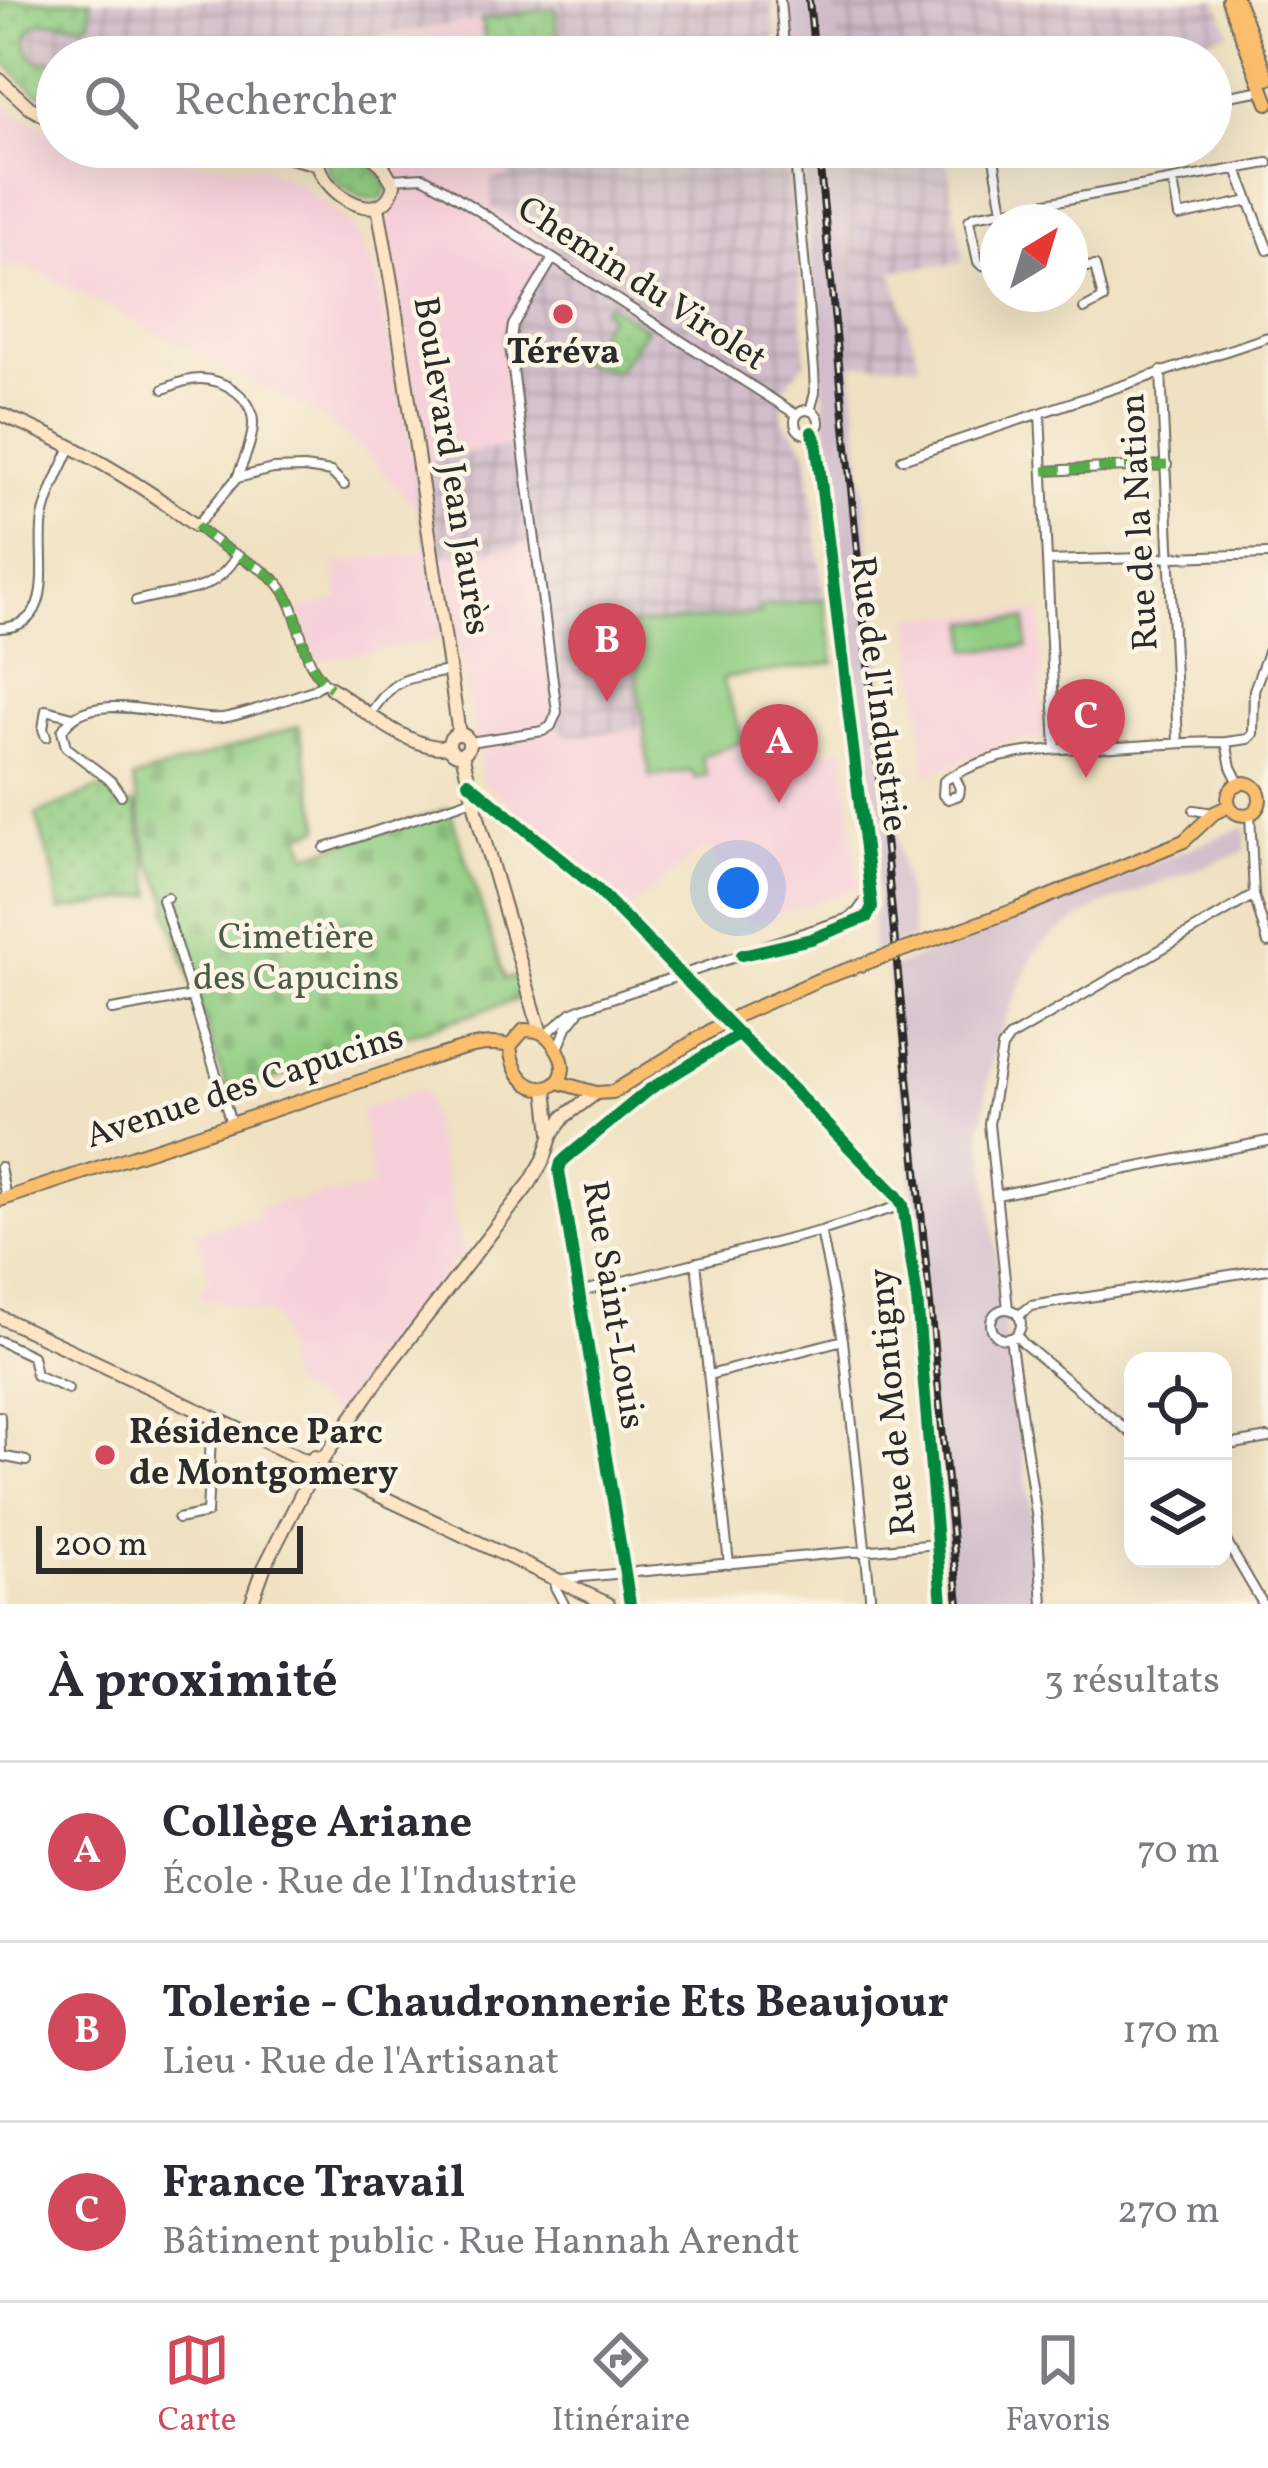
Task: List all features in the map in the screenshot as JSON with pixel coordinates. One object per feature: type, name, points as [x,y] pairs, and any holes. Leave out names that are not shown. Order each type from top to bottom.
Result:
[{"type":"main road","points":[[1233,0],[1267,90]]},
{"type":"main road","points":[[0,80],[36,111]]},
{"type":"main road","points":[[319,168],[323,179],[339,192],[361,206],[378,208],[393,191],[384,168]]},
{"type":"main road","name":"Boulevard Jean Jaurès","points":[[378,208],[460,744],[543,1032]]},
{"type":"main road","points":[[0,414],[71,447],[160,498],[196,526]]},
{"type":"main road","points":[[327,685],[419,745],[438,749],[460,744]]},
{"type":"main road","points":[[1244,783],[1266,789],[1250,814],[1237,813],[1229,806],[1228,794],[1244,783]]},
{"type":"main road","points":[[250,1604],[317,1467],[544,1159],[551,1134],[552,1085],[564,1071],[563,1064],[558,1049],[543,1032],[524,1030],[510,1046],[521,1076],[532,1087],[552,1085],[613,1092],[739,1015],[818,980],[1018,909],[1184,841],[1214,813],[1229,806]]},
{"type":"main road","name":"Boulevard Jean Jaurès","points":[[524,1030],[530,999]]},
{"type":"main road","name":"Avenue des Capucins","points":[[3,1199],[477,1045],[510,1046]]},
{"type":"main road","points":[[563,1064],[588,1084],[628,1084]]},
{"type":"main road","points":[[551,1134],[565,1116],[596,1093]]},
{"type":"main road","points":[[0,1317],[608,1604]]},
{"type":"street","points":[[780,0],[783,36]]},
{"type":"street","points":[[1232,96],[1267,90]]},
{"type":"street","points":[[1039,204],[1268,163]]},
{"type":"street","points":[[796,168],[814,371],[810,411]]},
{"type":"street","points":[[996,168],[1003,204]]},
{"type":"street","points":[[1237,170],[1268,250]]},
{"type":"street","name":"Chemin du Virolet","points":[[392,179],[423,177],[797,416]]},
{"type":"street","points":[[1173,181],[1179,216],[1249,201]]},
{"type":"street","points":[[980,215],[969,220],[980,264]]},
{"type":"street","points":[[460,744],[543,731],[557,712],[510,346],[514,325],[552,260]]},
{"type":"street","points":[[1088,267],[1095,266],[1102,299],[1088,307]]},
{"type":"street","points":[[902,459],[1268,337]]},
{"type":"street","name":"Rue de la Nation","points":[[1161,371],[1178,742]]},
{"type":"street","points":[[46,737],[46,710],[73,717],[112,706],[221,718],[327,685],[306,656],[278,583],[196,526],[237,478],[253,423],[244,399],[235,390],[203,379],[164,389]]},
{"type":"street","points":[[803,411],[810,411],[818,419],[817,427],[805,433],[795,423],[803,411]]},
{"type":"street","points":[[1040,413],[1056,749]]},
{"type":"street","name":"Rue de l'Industrie","points":[[742,955],[812,939],[869,915],[871,893],[812,432]]},
{"type":"street","points":[[0,628],[25,621],[36,607],[42,590],[42,524],[71,447]]},
{"type":"street","points":[[1044,471],[1167,465]]},
{"type":"street","points":[[237,478],[304,468],[331,472],[344,485]]},
{"type":"street","points":[[1048,561],[1268,554]]},
{"type":"street","points":[[136,601],[202,588],[226,572],[237,556]]},
{"type":"street","points":[[954,776],[1004,754],[1248,739],[1255,727],[1254,689],[1268,652]]},
{"type":"street","points":[[370,714],[387,689],[402,680],[450,670]]},
{"type":"street","points":[[73,717],[62,731],[66,748],[111,781],[121,795]]},
{"type":"street","points":[[1226,742],[1231,766],[1244,783]]},
{"type":"street","points":[[468,782],[595,887],[900,1201],[821,1231],[580,1292]]},
{"type":"street","points":[[325,848],[473,800]]},
{"type":"street","points":[[1250,814],[1256,897],[1268,943]]},
{"type":"street","points":[[1252,862],[1268,857]]},
{"type":"street","points":[[543,1032],[585,1007],[846,919],[871,893]]},
{"type":"street","points":[[1008,1309],[991,1321],[992,1329],[1003,1339],[1020,1329],[1018,1316],[1008,1309],[989,1124],[1001,1048],[1009,1038],[1256,897],[1268,896]]},
{"type":"street","points":[[167,897],[162,899],[231,1123]]},
{"type":"street","points":[[112,1010],[193,996]]},
{"type":"street","points":[[558,1049],[567,1027],[585,1007]]},
{"type":"street","name":"Rue Saint-Louis","points":[[630,1604],[559,1171],[561,1163],[650,1089],[740,1034]]},
{"type":"street","points":[[997,1195],[1268,1141]]},
{"type":"street","points":[[0,1167],[3,1199]]},
{"type":"street","name":"Rue de Montigny","points":[[900,1201],[916,1298],[942,1604]]},
{"type":"street","points":[[821,1231],[843,1340],[871,1604]]},
{"type":"street","points":[[696,1262],[729,1564]]},
{"type":"street","points":[[1018,1316],[1030,1306],[1268,1269]]},
{"type":"street","points":[[1013,1336],[1124,1427]]},
{"type":"street","points":[[1013,1336],[1043,1604]]},
{"type":"street","points":[[709,1375],[843,1340]]},
{"type":"street","points":[[0,1341],[32,1355],[36,1375],[68,1389]]},
{"type":"street","points":[[0,1416],[1,1456],[26,1461]]},
{"type":"street","points":[[178,1519],[207,1513],[212,1417]]},
{"type":"street","points":[[1232,1444],[1268,1438]]},
{"type":"street","points":[[564,1604],[555,1587],[558,1580],[937,1544]]},
{"type":"street","points":[[1232,1551],[1263,1604]]},
{"type":"shaded area","points":[[0,0],[771,0],[775,36],[557,36],[554,8],[378,36],[36,36],[36,92],[0,58]]},
{"type":"shaded area","points":[[788,0],[834,0],[837,36],[791,36]]},
{"type":"shaded area","points":[[834,0],[1217,0],[1230,33],[1215,36],[837,36]]},
{"type":"shaded area","points":[[481,20],[484,36],[382,36]]},
{"type":"shaded area","points":[[0,103],[36,124],[36,168],[265,168],[303,187],[345,219],[358,235],[376,275],[414,466],[418,510],[362,450],[326,420],[27,266],[0,269]]},
{"type":"shaded area","points":[[391,168],[508,168],[554,245],[508,319],[501,339],[515,447],[423,463],[387,223],[401,184]]},
{"type":"shaded area","points":[[508,168],[788,168],[805,362],[781,392],[782,420],[808,456],[824,599],[761,607],[762,614],[632,625],[645,727],[571,738],[557,726],[564,708],[540,543],[446,556],[427,550],[414,466],[515,446],[501,339],[508,319],[554,245],[492,208],[492,180],[509,177]]},
{"type":"shaded area","points":[[803,168],[850,169],[852,364],[899,851],[914,938],[872,952],[878,899],[839,562]]},
{"type":"shaded area","points":[[849,168],[948,168],[964,262],[892,271],[920,364],[852,364]]},
{"type":"shaded area","points":[[540,542],[564,709],[558,726],[571,738],[645,727],[650,776],[743,741],[738,725],[802,718],[817,751],[844,748],[859,887],[747,925],[708,845],[627,911],[483,782],[458,642],[441,639],[318,661],[315,656],[298,609],[340,600],[333,564],[427,550],[446,556]]},
{"type":"shaded area","points":[[1040,612],[1045,739],[1016,740],[926,776],[912,617]]},
{"type":"shaded area","points":[[1246,826],[1245,851],[1101,905],[1056,933],[1035,952],[996,1041],[981,1122],[1040,1604],[949,1604],[887,970]]},
{"type":"shaded area","points":[[423,1090],[463,1253],[375,1362],[340,1416],[288,1384],[276,1316],[199,1297],[210,1275],[195,1231],[260,1218],[257,1207],[373,1188],[361,1110]]},
{"type":"green space","points":[[0,0],[91,0],[90,21],[85,24],[45,23],[28,34],[27,48],[36,58],[36,92],[0,58]]},
{"type":"green space","points":[[555,8],[558,36],[484,36],[481,20]]},
{"type":"green space","points":[[372,168],[386,181],[387,189],[381,199],[369,199],[343,187],[327,169]]},
{"type":"green space","points":[[608,304],[646,329],[617,371],[573,362],[576,352],[583,356],[609,315],[602,309]]},
{"type":"green space","points":[[824,599],[834,663],[722,678],[744,741],[701,756],[707,775],[696,779],[691,771],[650,777],[631,625],[761,614],[760,607]]},
{"type":"green space","points":[[1026,619],[1027,647],[968,650],[968,622]]},
{"type":"green space","name":"Cimetière des Capucins","points":[[299,726],[321,828],[301,835],[307,855],[449,809],[505,979],[516,977],[522,998],[228,1093],[169,901],[149,859],[133,779]]},
{"type":"green space","points":[[97,789],[109,791],[121,806],[133,804],[136,809],[153,895],[60,911],[36,815]]},
{"type":"railway","points":[[809,0],[813,36]]},
{"type":"railway","points":[[820,168],[959,1604]]},
{"type":"marked path","points":[[1044,471],[1167,465]]},
{"type":"marked path","points":[[196,526],[281,587],[312,666],[331,688]]},
{"type":"cycle path","points":[[742,955],[811,939],[867,917],[872,907],[812,432]]},
{"type":"cycle path","points":[[468,782],[595,887],[903,1205],[917,1298],[942,1604]]},
{"type":"cycle path","points":[[630,1604],[559,1171],[566,1158],[650,1089],[740,1034]]},
{"type":"place","name":"Téréva","points":[[563,314]]},
{"type":"place","name":"Tolerie - Chaudronnerie Ets Beaujour","points":[[607,702]]},
{"type":"place","name":"France Travail","points":[[1086,778]]},
{"type":"place","name":"Collège Ariane","points":[[779,803]]},
{"type":"place","name":"Résidence Parc de Montgomery","points":[[105,1455]]}]
